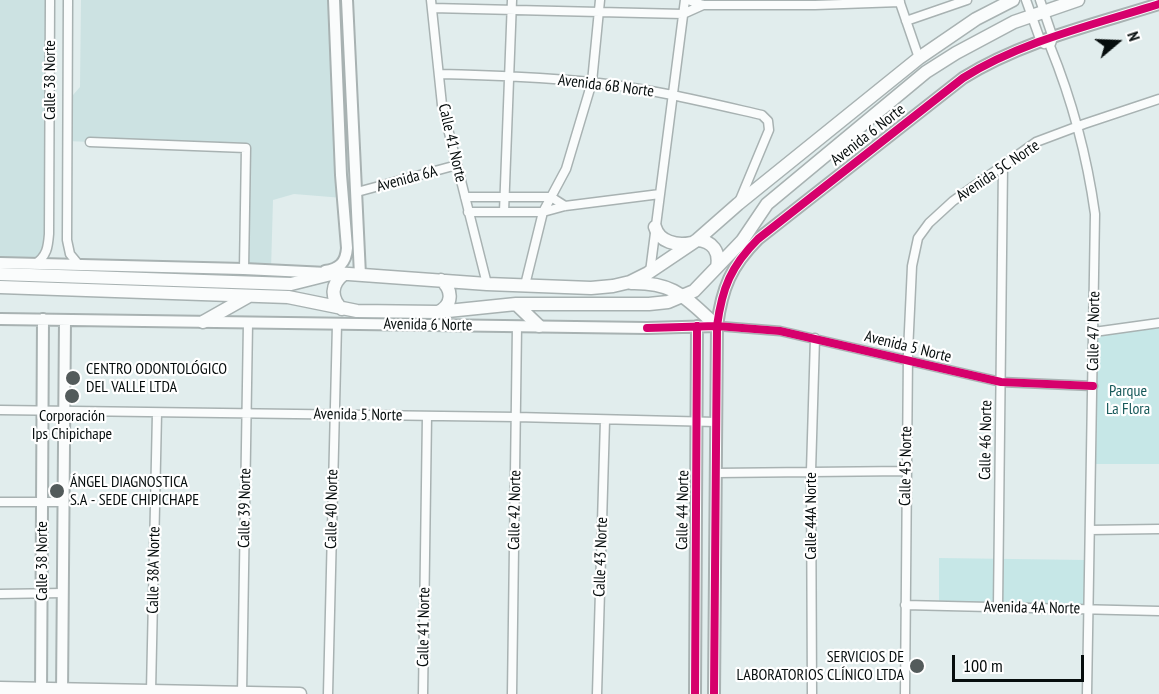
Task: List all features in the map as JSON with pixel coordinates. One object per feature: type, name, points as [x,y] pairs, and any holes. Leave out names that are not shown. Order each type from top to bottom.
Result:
[{"type":"main road","name":"Avenida 6 Norte","points":[[0,274],[291,284],[340,273],[487,284],[591,288],[624,284],[650,272],[694,242],[919,58],[976,19],[1013,0]]},
{"type":"main road","name":"Avenida 6 Norte","points":[[0,287],[288,297],[357,312],[438,312],[516,304],[658,303],[684,297],[694,291],[742,241],[766,204],[926,72],[973,43],[1031,16],[1042,5],[1078,0]]},
{"type":"main road","points":[[655,227],[657,234],[664,240],[683,245],[705,241],[716,250],[717,267]]},
{"type":"main road","points":[[340,273],[333,291],[334,298],[342,309]]},
{"type":"main road","points":[[438,312],[444,309],[450,298],[449,291],[441,280]]},
{"type":"main road","points":[[624,284],[654,283],[672,289],[717,326]]},
{"type":"main road","points":[[204,322],[249,296]]},
{"type":"main road","points":[[516,304],[539,326]]},
{"type":"main road","points":[[0,688],[62,692],[300,694]]},
{"type":"street","name":"Calle 38 Norte","points":[[35,264],[41,260],[48,246],[50,0]]},
{"type":"street","name":"Calle 38 Norte","points":[[68,0],[67,240],[70,254],[79,265]]},
{"type":"street","points":[[318,272],[338,268],[344,262],[347,251],[341,175],[334,0]]},
{"type":"street","points":[[347,0],[360,275]]},
{"type":"street","points":[[504,212],[513,0]]},
{"type":"street","points":[[525,285],[543,212],[566,169],[592,82],[600,0]]},
{"type":"street","points":[[650,272],[683,14],[687,0],[703,6]]},
{"type":"street","points":[[906,21],[967,0]]},
{"type":"street","name":"Calle 47 Norte","points":[[1026,0],[1031,16],[1048,42]]},
{"type":"street","points":[[432,4],[512,10],[683,14],[703,6],[899,1],[919,58]]},
{"type":"street","name":"Calle 41 Norte","points":[[432,4],[442,105],[487,284]]},
{"type":"street","name":"Avenida 6 Norte","points":[[0,319],[647,328],[717,326],[721,299],[731,272],[742,255],[758,239],[963,78],[987,63],[1159,4]]},
{"type":"street","name":"Calle 47 Norte","points":[[1042,5],[1048,42],[1078,126],[1095,214],[1087,694]]},
{"type":"street","name":"Avenida 6B Norte","points":[[439,74],[592,82],[672,95],[762,115],[768,121],[769,130],[738,204]]},
{"type":"street","name":"Avenida 5C Norte","points":[[918,238],[929,223],[953,201],[1036,142],[1159,99]]},
{"type":"street","points":[[50,100],[52,106],[57,108],[63,107],[66,103]]},
{"type":"street","points":[[50,122],[58,113],[64,116],[66,122]]},
{"type":"street","points":[[90,142],[246,148],[244,269]]},
{"type":"street","name":"Avenida 6A","points":[[357,192],[457,165]]},
{"type":"street","name":"Calle 46 Norte","points":[[998,608],[1003,165]]},
{"type":"street","points":[[468,212],[543,212],[565,206],[660,194]]},
{"type":"street","points":[[465,197],[551,197],[565,206]]},
{"type":"street","name":"Calle 45 Norte","points":[[905,694],[908,360],[912,267],[918,238]]},
{"type":"street","name":"Avenida 6 Norte","points":[[0,263],[340,273]]},
{"type":"street","name":"Calle 38 Norte","points":[[41,691],[43,319]]},
{"type":"street","name":"Calle 38 Norte","points":[[62,692],[65,320]]},
{"type":"street","name":"Calle 39 Norte","points":[[243,693],[248,323]]},
{"type":"street","points":[[1094,332],[1159,323]]},
{"type":"street","name":"Calle 40 Norte","points":[[328,694],[337,324]]},
{"type":"street","name":"Calle 42 Norte","points":[[512,694],[517,326]]},
{"type":"street","name":"Calle 44 Norte","points":[[695,694],[697,326]]},
{"type":"street","name":"Avenida 5 Norte","points":[[717,326],[780,330],[1000,382],[1093,386]]},
{"type":"street","name":"Calle 44 Norte","points":[[714,694],[717,326]]},
{"type":"street","name":"Calle 44A Norte","points":[[812,694],[811,471],[815,338]]},
{"type":"street","name":"Avenida 5 Norte","points":[[0,410],[717,422]]},
{"type":"street","name":"Calle 38A Norte","points":[[151,691],[157,413]]},
{"type":"street","name":"Calle 41 Norte","points":[[423,694],[427,416]]},
{"type":"street","name":"Calle 43 Norte","points":[[597,694],[605,420]]},
{"type":"street","points":[[716,473],[906,471]]},
{"type":"street","points":[[0,502],[63,502]]},
{"type":"street","points":[[1090,530],[1159,529]]},
{"type":"street","points":[[0,594],[63,593]]},
{"type":"street","name":"Avenida 4A Norte","points":[[905,605],[1159,611]]},
{"type":"shaded area","points":[[0,0],[50,0],[49,234],[41,260],[0,263]]},
{"type":"shaded area","points":[[81,0],[334,0],[343,198],[294,194],[273,200],[271,270],[244,269],[245,148],[66,141],[66,103],[80,87]]},
{"type":"green space","name":"Parque La Flora","points":[[1159,328],[1159,464],[1096,464],[1098,336]]},
{"type":"green space","points":[[939,558],[1087,560],[1086,606],[939,604]]},
{"type":"cycle path","points":[[714,694],[717,326],[725,289],[734,268],[758,239],[963,78],[1034,44],[1159,4]]},
{"type":"cycle path","points":[[695,694],[697,326]]},
{"type":"cycle path","points":[[647,328],[717,326],[780,331],[1001,382],[1093,386]]},
{"type":"place","name":"CENTRO ODONTOLÓGICO DEL VALLE LTDA","points":[[73,378]]},
{"type":"place","name":"Corporación Ips Chipichape","points":[[72,396]]},
{"type":"place","name":"ÁNGEL DIAGNOSTICA S.A - SEDE CHIPICHAPE","points":[[57,491]]},
{"type":"place","name":"SERVICIOS DE LABORATORIOS CLÍNICO LTDA","points":[[917,666]]}]
